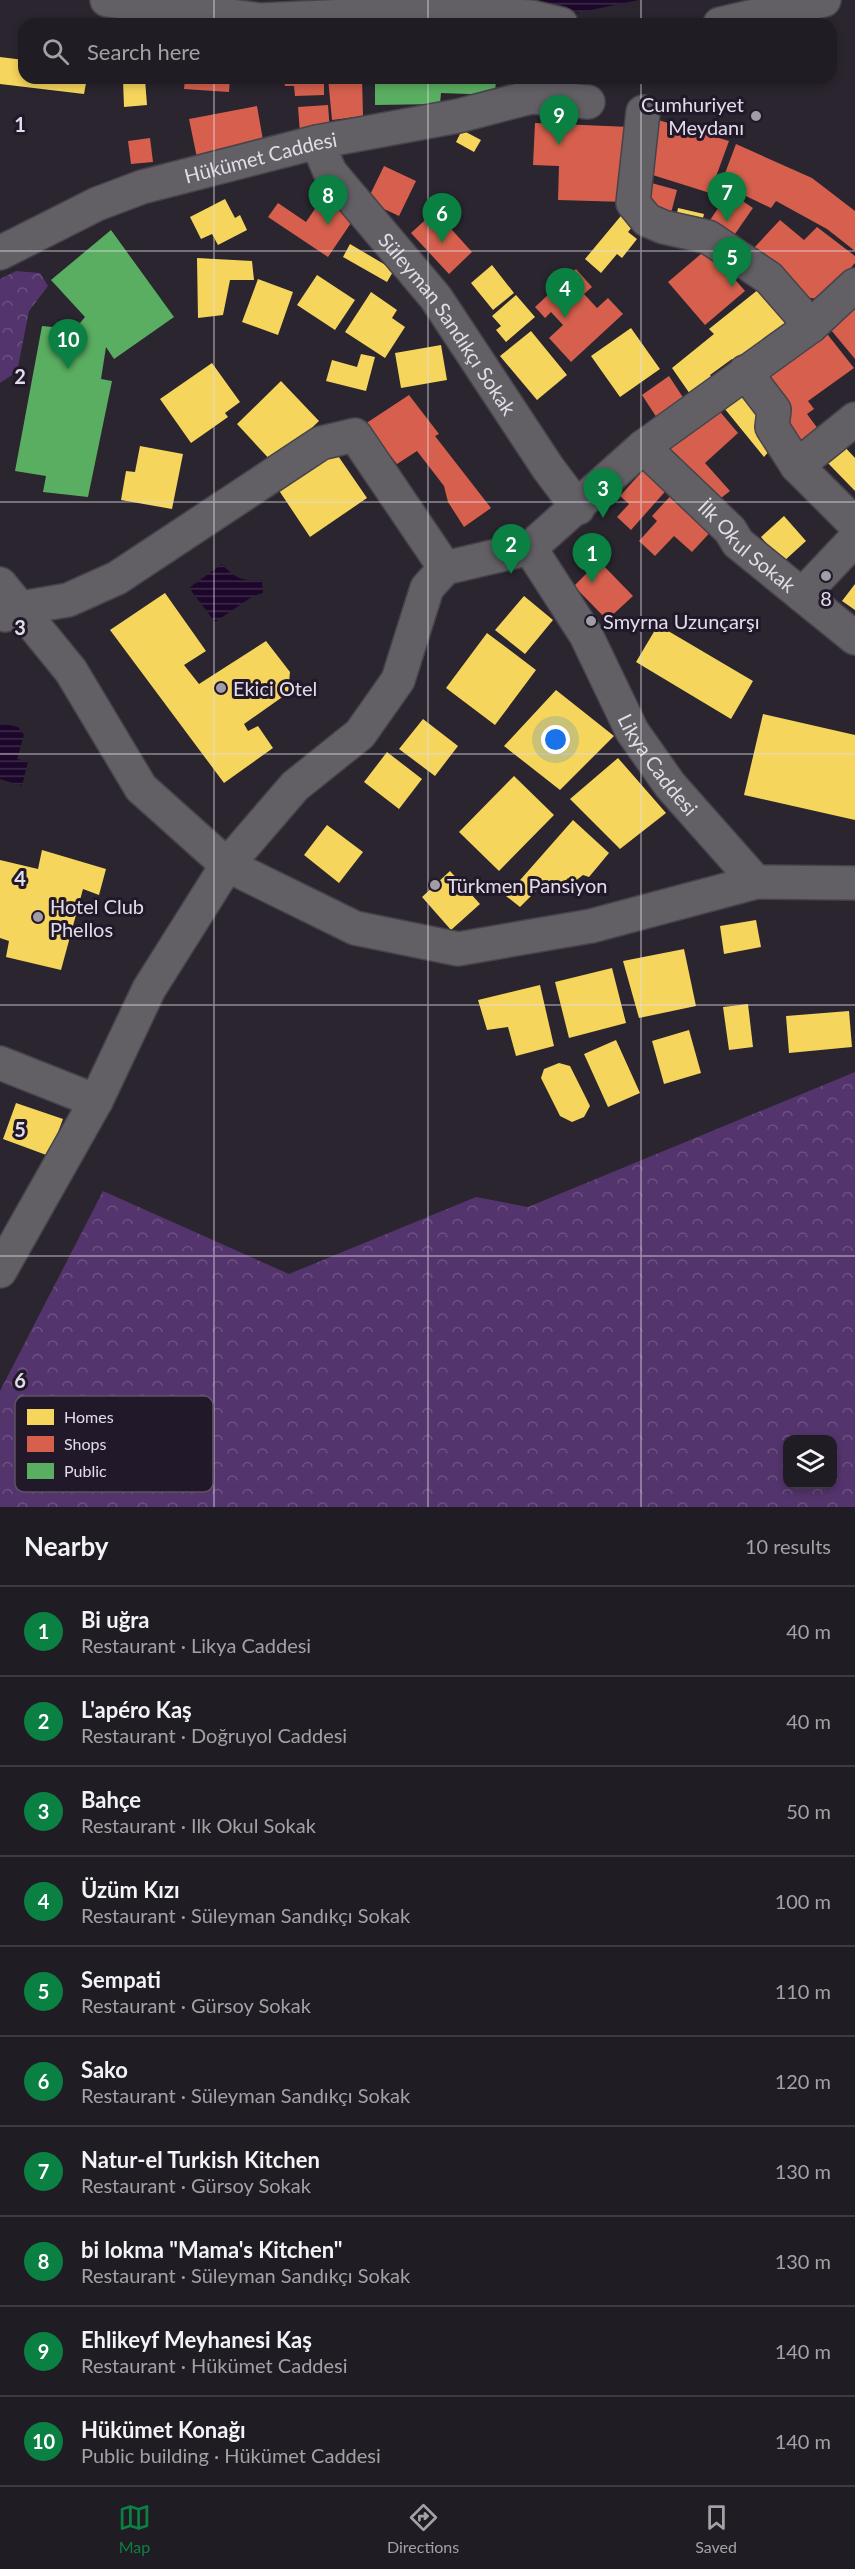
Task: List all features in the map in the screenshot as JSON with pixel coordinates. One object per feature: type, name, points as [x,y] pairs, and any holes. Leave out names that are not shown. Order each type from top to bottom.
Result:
[{"type":"street","points":[[107,0],[246,18]]},
{"type":"street","points":[[746,18],[824,0]]},
{"type":"street","points":[[304,18],[432,12],[538,18]]},
{"type":"street","points":[[531,96],[552,84]]},
{"type":"street","points":[[531,96],[588,102]]},
{"type":"street","name":"Hükümet Caddesi","points":[[0,253],[96,204],[142,187],[317,142],[458,116],[531,96]]},
{"type":"street","points":[[643,112],[633,203],[647,220],[663,227],[708,237],[769,278],[811,326]]},
{"type":"street","name":"Süleyman Sandıkçı Sokak","points":[[317,142],[330,172],[436,298],[548,468],[578,508]]},
{"type":"street","points":[[0,1271],[96,1101],[149,990],[227,865],[295,786],[360,734],[398,680],[427,588],[445,568],[530,548],[578,508],[643,447],[811,326],[855,285]]},
{"type":"street","points":[[745,372],[774,410],[772,427],[797,466],[855,524]]},
{"type":"street","points":[[797,466],[855,418]]},
{"type":"street","points":[[7,603],[68,600],[117,578],[321,444],[355,435],[445,568]]},
{"type":"street","name":"İlk Okul Sokak","points":[[643,447],[730,530],[738,543],[855,638]]},
{"type":"street","points":[[802,596],[855,539]]},
{"type":"street","name":"Likya Caddesi","points":[[530,548],[586,635],[632,731],[670,785],[756,882]]},
{"type":"street","points":[[7,603],[71,671],[141,788],[227,865],[355,928],[458,949],[591,926],[756,882],[855,883]]},
{"type":"street","points":[[0,1064],[96,1101]]},
{"type":"green space","points":[[16,271],[40,273],[48,286],[29,311],[17,372],[0,383],[0,279]]},
{"type":"green space","points":[[855,1072],[855,1507],[0,1507],[0,1391],[103,1191],[289,1274],[476,1197],[528,1207]]},
{"type":"shaded area","points":[[453,0],[639,0],[576,13]]},
{"type":"shaded area","points":[[222,564],[240,578],[262,580],[263,593],[253,596],[215,622],[189,588]]},
{"type":"shaded area","points":[[0,723],[18,727],[24,735],[17,759],[28,762],[22,786],[0,779]]},
{"type":"building: Homes","points":[[0,57],[18,59],[18,84],[86,84],[84,94],[0,84]]},
{"type":"building: Homes","points":[[123,84],[145,84],[147,105],[124,107]]},
{"type":"building: Homes","points":[[462,130],[481,140],[474,152],[456,142]]},
{"type":"building: Homes","points":[[225,199],[235,218],[240,215],[247,230],[218,245],[212,234],[201,239],[190,217]]},
{"type":"building: Homes","points":[[678,208],[704,214],[699,234],[674,228]]},
{"type":"building: Homes","points":[[625,211],[637,221],[628,232],[637,239],[622,258],[617,254],[601,273],[585,259]]},
{"type":"building: Homes","points":[[350,244],[394,270],[387,282],[343,257]]},
{"type":"building: Homes","points":[[197,258],[252,261],[254,280],[230,280],[223,315],[198,318]]},
{"type":"building: Homes","points":[[492,265],[514,293],[493,310],[471,283]]},
{"type":"building: Homes","points":[[317,275],[355,300],[335,330],[297,305]]},
{"type":"building: Homes","points":[[258,279],[293,292],[278,335],[242,322]]},
{"type":"building: Homes","points":[[764,285],[795,322],[736,365],[732,359],[710,375],[713,379],[690,394],[672,368],[714,334],[709,329]]},
{"type":"building: Homes","points":[[371,292],[397,310],[392,318],[405,327],[385,358],[345,332]]},
{"type":"building: Homes","points":[[516,295],[535,317],[506,342],[496,330],[501,326],[492,316]]},
{"type":"building: Homes","points":[[631,328],[660,369],[620,397],[591,356]]},
{"type":"building: Homes","points":[[531,331],[567,375],[537,400],[500,356]]},
{"type":"building: Homes","points":[[441,345],[447,380],[401,388],[395,353]]},
{"type":"building: Homes","points":[[361,354],[375,357],[366,391],[326,381],[332,360],[357,367]]},
{"type":"building: Homes","points":[[212,363],[240,402],[225,413],[228,417],[191,443],[160,399]]},
{"type":"building: Homes","points":[[281,381],[319,421],[274,464],[237,424]]},
{"type":"building: Homes","points":[[747,382],[778,441],[764,457],[720,403]]},
{"type":"building: Homes","points":[[842,444],[855,458],[855,491],[825,460]]},
{"type":"building: Homes","points":[[140,446],[183,454],[172,509],[121,500],[126,471],[135,472]]},
{"type":"building: Homes","points":[[334,450],[367,498],[310,537],[278,489]]},
{"type":"building: Homes","points":[[784,516],[806,541],[783,562],[761,537]]},
{"type":"building: Homes","points":[[855,584],[855,610],[842,601]]},
{"type":"building: Homes","name":"Ekici Otel","points":[[165,593],[206,651],[184,665],[199,684],[266,641],[290,672],[288,693],[244,724],[248,731],[258,726],[273,748],[224,783],[110,630]]},
{"type":"building: Homes","points":[[524,596],[553,620],[525,654],[495,630]]},
{"type":"building: Homes","points":[[658,625],[753,681],[731,719],[636,662]]},
{"type":"building: Homes","points":[[487,633],[536,670],[495,725],[446,688]]},
{"type":"building: Homes","points":[[556,690],[614,736],[560,790],[504,746]]},
{"type":"building: Homes","points":[[763,714],[855,735],[855,820],[744,795]]},
{"type":"building: Homes","points":[[423,719],[458,746],[435,776],[399,749]]},
{"type":"building: Homes","points":[[387,752],[422,779],[399,809],[364,782]]},
{"type":"building: Homes","points":[[618,758],[666,813],[620,849],[570,799]]},
{"type":"building: Homes","points":[[514,776],[554,815],[499,871],[459,832]]},
{"type":"building: Homes","points":[[573,820],[609,853],[589,877],[583,875],[574,882],[568,878],[557,889],[547,880],[520,907],[506,896]]},
{"type":"building: Homes","points":[[327,825],[363,852],[339,883],[304,855]]},
{"type":"building: Homes","name":"Hotel Club Phellos","points":[[42,850],[106,869],[99,895],[83,889],[61,970],[6,957],[9,941],[0,938],[0,860],[38,869]]},
{"type":"building: Homes","points":[[450,871],[480,904],[451,930],[422,897]]},
{"type":"building: Homes","points":[[756,920],[761,947],[724,954],[720,926]]},
{"type":"building: Homes","points":[[684,949],[696,1006],[639,1018],[623,961]]},
{"type":"building: Homes","points":[[612,968],[626,1023],[569,1038],[555,982]]},
{"type":"building: Homes","points":[[540,985],[554,1046],[516,1056],[508,1027],[487,1030],[478,1000]]},
{"type":"building: Homes","points":[[748,1004],[753,1047],[729,1050],[723,1007]]},
{"type":"building: Homes","points":[[849,1011],[852,1047],[789,1053],[786,1016]]},
{"type":"building: Homes","points":[[689,1030],[701,1073],[664,1084],[652,1041]]},
{"type":"building: Homes","points":[[616,1040],[640,1093],[608,1107],[584,1054]]},
{"type":"building: Homes","points":[[559,1063],[570,1066],[590,1106],[584,1117],[572,1122],[560,1116],[541,1078],[544,1069]]},
{"type":"building: Homes","points":[[16,1103],[63,1119],[49,1156],[3,1139]]},
{"type":"building: Shops","points":[[184,84],[230,84],[229,92],[184,89]]},
{"type":"building: Shops","points":[[285,84],[324,84],[324,95],[295,96],[294,86],[285,86]]},
{"type":"building: Shops","points":[[329,84],[362,84],[363,116],[332,120]]},
{"type":"building: Shops","points":[[328,105],[330,132],[300,133],[298,107]]},
{"type":"building: Shops","points":[[257,106],[264,146],[197,158],[189,119]]},
{"type":"building: Shops","points":[[658,120],[729,141],[710,193],[643,172]]},
{"type":"building: Shops","points":[[535,123],[630,127],[626,202],[558,200],[559,166],[533,165]]},
{"type":"building: Shops","points":[[150,138],[153,162],[131,164],[128,141]]},
{"type":"building: Shops","points":[[736,144],[812,178],[855,211],[855,251],[827,229],[776,201],[771,208],[721,184]]},
{"type":"building: Shops","points":[[384,166],[416,181],[399,216],[367,201]]},
{"type":"building: Shops","points":[[648,182],[677,190],[670,217],[641,208]]},
{"type":"building: Shops","points":[[729,192],[753,208],[728,244],[704,229]]},
{"type":"building: Shops","points":[[336,193],[355,217],[328,257],[268,217],[278,203],[306,222],[323,197],[330,202]]},
{"type":"building: Shops","points":[[435,211],[472,252],[449,274],[411,233]]},
{"type":"building: Shops","points":[[780,220],[804,240],[817,227],[855,256],[855,263],[823,299],[810,298],[752,250]]},
{"type":"building: Shops","points":[[708,248],[745,291],[705,325],[668,282]]},
{"type":"building: Shops","points":[[576,269],[592,287],[584,294],[597,308],[608,298],[623,314],[571,362],[549,338],[563,325],[551,312],[545,318],[535,307]]},
{"type":"building: Shops","points":[[855,298],[855,359],[826,324]]},
{"type":"building: Shops","points":[[824,330],[854,368],[808,401],[814,409],[807,414],[824,437],[803,454],[756,380]]},
{"type":"building: Shops","points":[[669,376],[684,399],[657,418],[642,395]]},
{"type":"building: Shops","points":[[409,395],[439,434],[435,436],[491,508],[464,527],[448,502],[444,486],[417,451],[397,464],[365,424]]},
{"type":"building: Shops","points":[[716,407],[738,433],[705,463],[730,491],[712,505],[657,452]]},
{"type":"building: Shops","points":[[647,466],[670,486],[631,530],[617,517],[629,504],[620,496]]},
{"type":"building: Shops","points":[[676,490],[716,526],[692,552],[674,536],[655,556],[639,541],[657,521],[652,516]]},
{"type":"building: Shops","points":[[599,561],[633,596],[607,620],[574,586]]},
{"type":"building: Public","points":[[375,84],[496,84],[495,95],[441,93],[440,104],[375,105]]},
{"type":"building: Public","points":[[111,230],[174,317],[114,359],[106,347],[101,379],[112,381],[88,497],[43,492],[46,476],[15,471],[42,326],[75,329],[85,317],[51,280]]},
{"type":"place","name":"Cumhuriyet Meydanı","points":[[756,116]]},
{"type":"place","name":"Ehlikeyf Meyhanesi Kaş","points":[[559,145]]},
{"type":"place","name":"Natur-el Turkish Kitchen","points":[[727,222]]},
{"type":"place","name":"bi lokma \"Mama's Kitchen\"","points":[[328,225]]},
{"type":"place","name":"Sako","points":[[442,243]]},
{"type":"place","name":"Sempati","points":[[732,287]]},
{"type":"place","name":"Üzüm Kızı","points":[[565,318]]},
{"type":"place","name":"Hükümet Konağı","points":[[68,369]]},
{"type":"place","name":"Bahçe","points":[[603,518]]},
{"type":"place","name":"L'apéro Kaş","points":[[511,574]]},
{"type":"place","name":"8","points":[[826,576]]},
{"type":"place","name":"Bi uğra","points":[[592,583]]},
{"type":"place","name":"Smyrna Uzunçarşı","points":[[591,621]]},
{"type":"place","name":"Ekici Otel","points":[[221,688]]},
{"type":"place","name":"Türkmen Pansiyon","points":[[435,885]]},
{"type":"place","name":"Hotel Club Phellos","points":[[38,917]]}]
